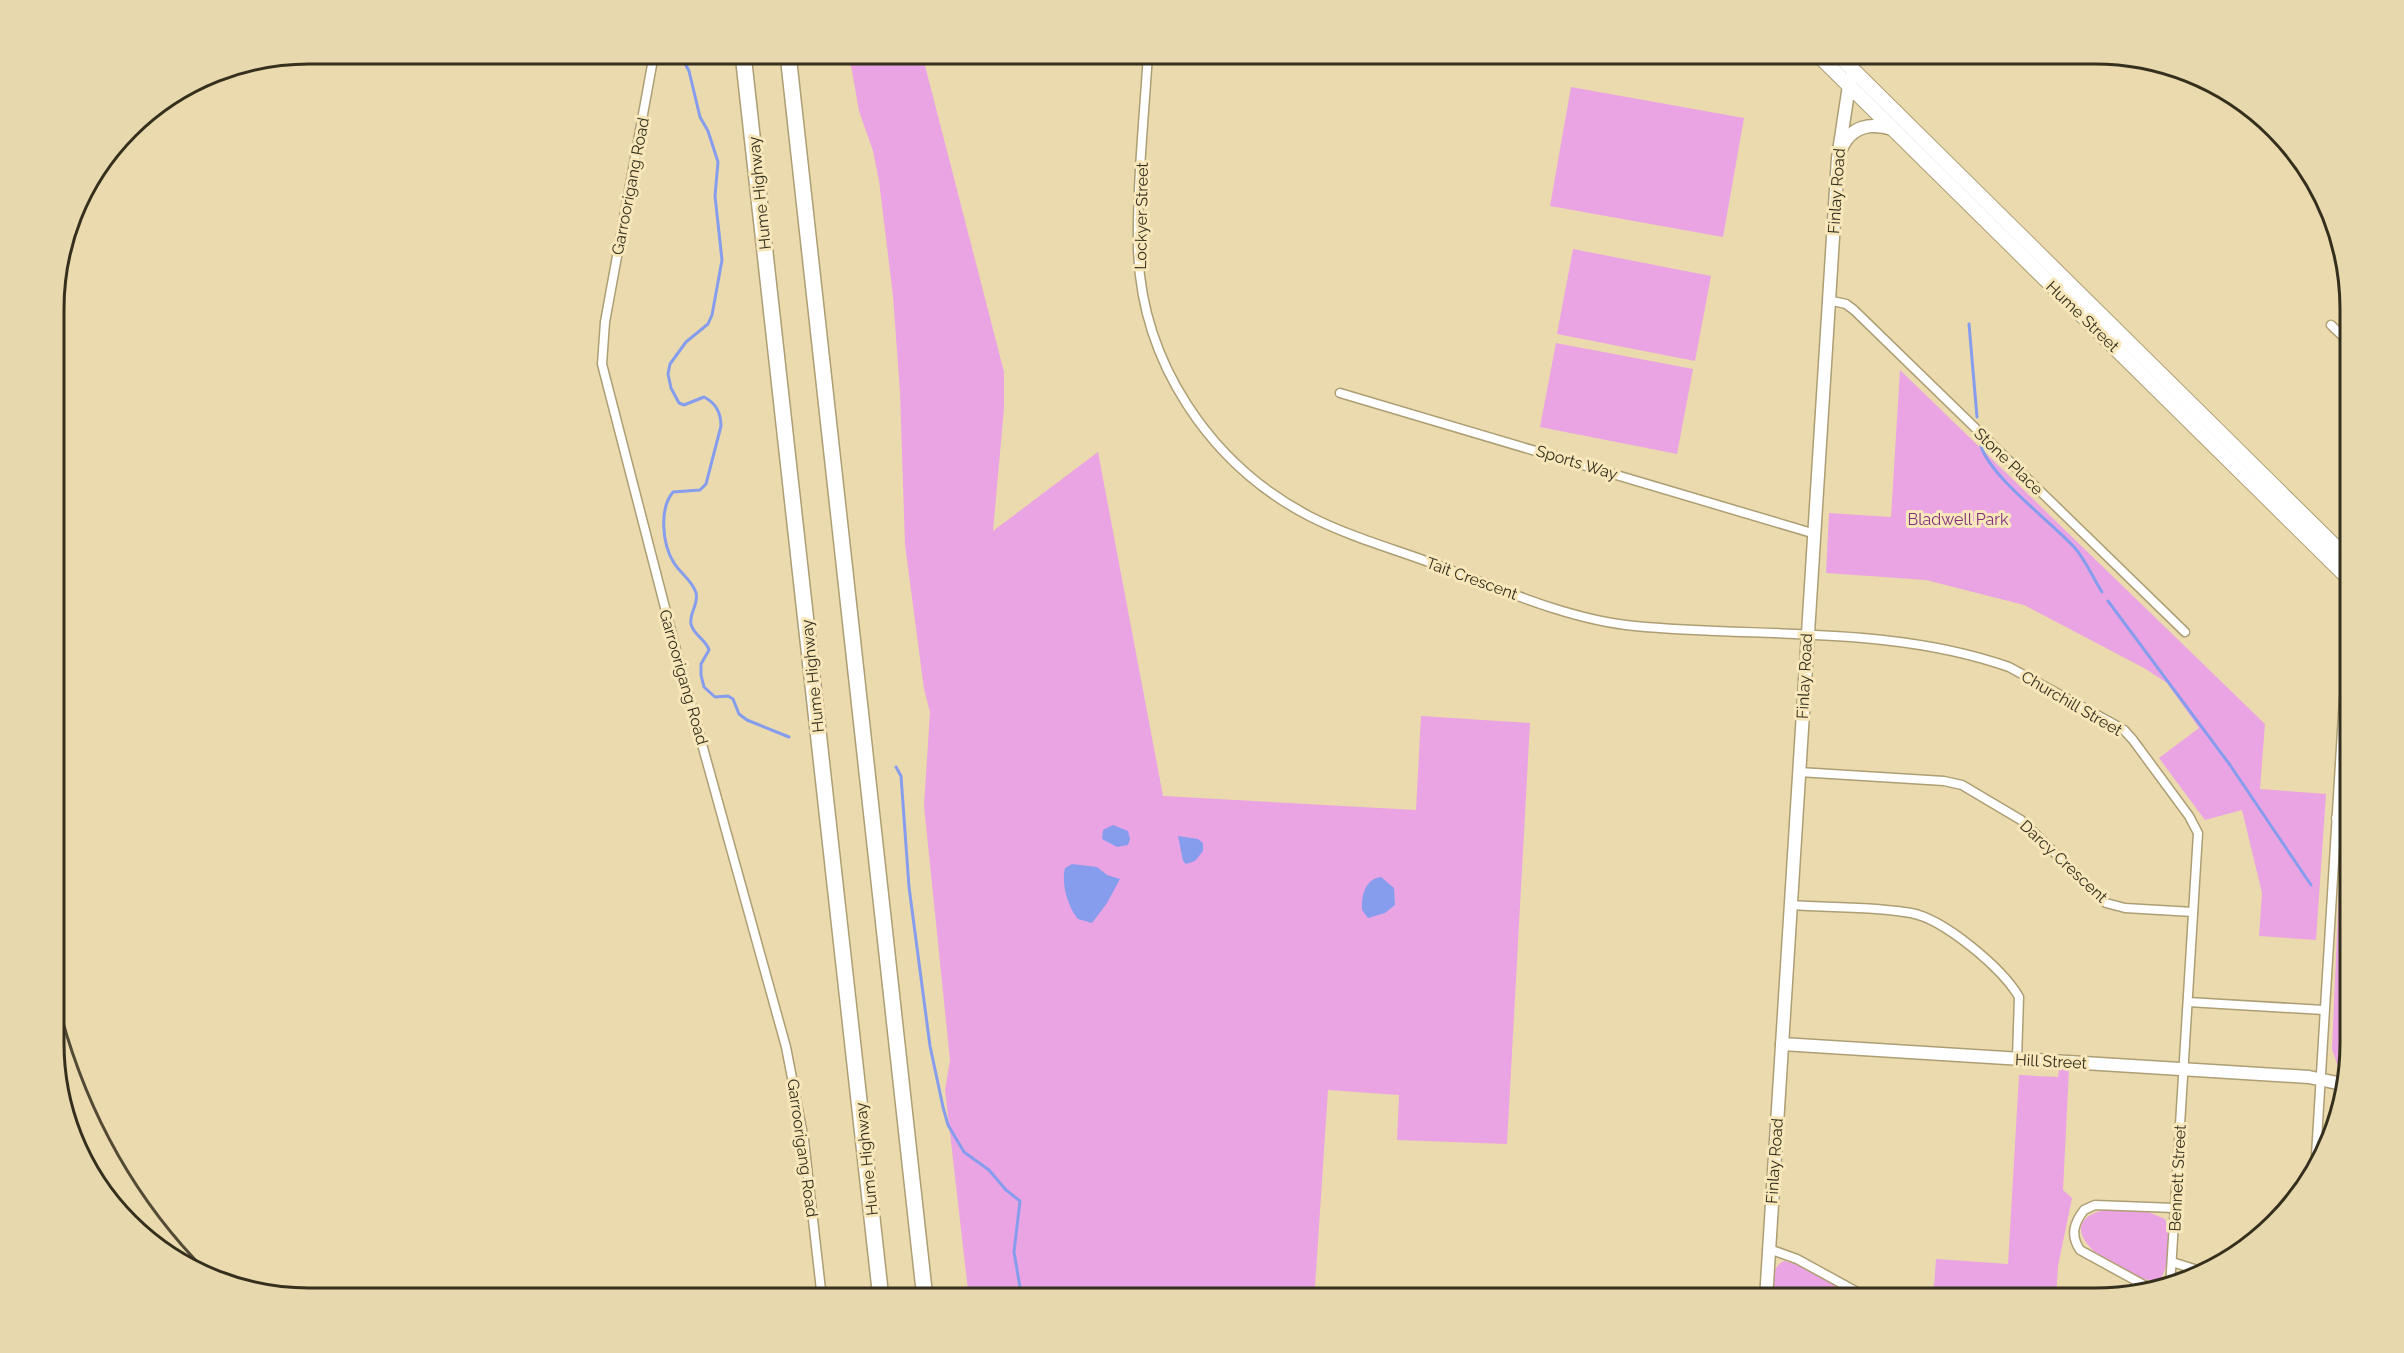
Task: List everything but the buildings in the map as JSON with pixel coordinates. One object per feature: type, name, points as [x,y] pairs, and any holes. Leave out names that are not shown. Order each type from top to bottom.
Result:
[{"type":"highway","name":"Hume Highway","points":[[744,64],[880,1288]]},
{"type":"highway","points":[[789,64],[924,1288]]},
{"type":"main road","name":"Hume Street","points":[[1827,64],[2340,560]]},
{"type":"main road","name":"Hume Street","points":[[1847,64],[2340,560]]},
{"type":"street","name":"Garroorigang Road","points":[[652,64],[605,322],[602,364],[677,654],[786,1047],[804,1140],[821,1288]]},
{"type":"street","name":"Lockyer Street","points":[[1147,64],[1138,217],[1141,281],[1146,313],[1156,343],[1167,371],[1186,405]]},
{"type":"street","name":"Finlay Road","points":[[1766,1288],[1812,533],[1838,158],[1853,64]]},
{"type":"street","points":[[1838,158],[1848,137],[1862,127],[1881,125],[1894,129]]},
{"type":"street","name":"Stone Place","points":[[1828,300],[1846,304],[1854,310],[2185,632]]},
{"type":"street","points":[[2331,325],[2340,334]]},
{"type":"street","name":"Sports Way","points":[[1340,393],[1812,533]]},
{"type":"street","name":"Tait Crescent","points":[[1186,405],[1208,435],[1260,485],[1311,517],[1355,536],[1599,621],[1663,629],[1806,636]]},
{"type":"street","name":"Churchill Street","points":[[1806,636],[1914,643],[1992,661],[2008,667],[2124,730],[2196,825],[2198,843],[2183,1069]]},
{"type":"street","points":[[2316,1147],[2340,761]]},
{"type":"street","name":"Darcy Crescent","points":[[1799,772],[1953,782],[2021,820],[2106,903],[2115,907],[2193,912]]},
{"type":"street","points":[[2336,818],[2340,818]]},
{"type":"street","points":[[1791,905],[1912,913],[1962,939],[1984,958],[2019,997],[2017,1059]]},
{"type":"street","points":[[2188,1002],[2324,1010]]},
{"type":"street","name":"Hill Street","points":[[1782,1044],[2320,1078],[2336,1082]]},
{"type":"street","name":"Bennett Street","points":[[2171,1277],[2183,1069]]},
{"type":"street","points":[[2142,1284],[2080,1250],[2074,1242],[2073,1230],[2084,1210],[2095,1205],[2175,1208]]},
{"type":"street","points":[[1768,1249],[1797,1259],[1850,1288]]},
{"type":"street","points":[[2172,1262],[2192,1268]]},
{"type":"green space","points":[[851,64],[925,64],[1004,372],[1004,408],[993,531],[1098,452],[1163,796],[1416,810],[1421,716],[1530,723],[1507,1144],[1397,1140],[1399,1095],[1328,1090],[1315,1287],[1317,1288],[968,1288],[945,1090],[950,1060],[924,806],[930,712],[924,689],[905,545],[900,392],[893,296],[879,181],[873,151],[859,111]]},
{"type":"green space","points":[[1571,87],[1744,118],[1723,237],[1550,206]]},
{"type":"green space","points":[[1573,249],[1711,276],[1695,361],[1557,334]]},
{"type":"green space","points":[[1556,343],[1693,369],[1677,454],[1540,427]]},
{"type":"green space","name":"Bladwell Park","points":[[1900,370],[2265,724],[2260,789],[2326,794],[2316,940],[2259,936],[2262,893],[2242,810],[2205,820],[2159,758],[2199,728],[2167,683],[2144,668],[2024,605],[1926,580],[1826,573],[1829,513],[1891,517]]},
{"type":"green space","points":[[2339,888],[2338,1065],[2332,1049]]},
{"type":"green space","points":[[2059,1068],[2069,1069],[2063,1190],[2072,1198],[2058,1266],[2057,1288],[1934,1288],[1936,1259],[2008,1264],[2019,1075],[2058,1077]]},
{"type":"green space","points":[[2104,1210],[2148,1212],[2165,1219],[2168,1250],[2166,1267],[2160,1279],[2148,1280],[2132,1275],[2098,1255],[2086,1242],[2081,1230],[2086,1218]]},
{"type":"green space","points":[[1784,1261],[1803,1266],[1841,1288],[1773,1288],[1775,1272]]},
{"type":"water","points":[[1113,825],[1128,831],[1130,839],[1128,845],[1117,847],[1102,839],[1103,830]]},
{"type":"water","points":[[1178,836],[1198,839],[1203,843],[1203,851],[1195,861],[1186,864],[1183,861]]},
{"type":"water","points":[[1072,864],[1097,867],[1107,875],[1120,879],[1107,903],[1092,923],[1078,919],[1068,902],[1064,874],[1065,868]]},
{"type":"water","points":[[1381,877],[1394,888],[1395,905],[1385,913],[1368,918],[1362,910],[1363,894],[1371,881]]},
{"type":"waterway","points":[[685,64],[700,117],[708,131],[718,162],[715,196],[722,260],[712,315],[708,324],[686,342],[670,364],[668,374],[671,388],[679,403],[684,405],[704,397],[717,409],[721,426],[706,484],[700,490],[673,492],[669,499],[664,517],[665,537],[674,563],[696,593],[691,624],[709,650],[701,664],[704,687],[715,697],[728,696],[733,699],[739,714],[747,720],[789,737]]},
{"type":"waterway","points":[[1969,324],[1977,417]]},
{"type":"waterway","points":[[1980,441],[1984,453],[2006,482],[2075,548],[2102,592]]},
{"type":"waterway","points":[[2108,601],[2230,765],[2311,885]]},
{"type":"waterway","points":[[896,767],[901,776],[909,887],[930,1046],[943,1107],[948,1125],[964,1152],[989,1170],[1006,1190],[1020,1201],[1014,1252],[1020,1288]]},
{"type":"railway","points":[[64,1025],[80,1074],[114,1148],[158,1216],[196,1261]]}]
